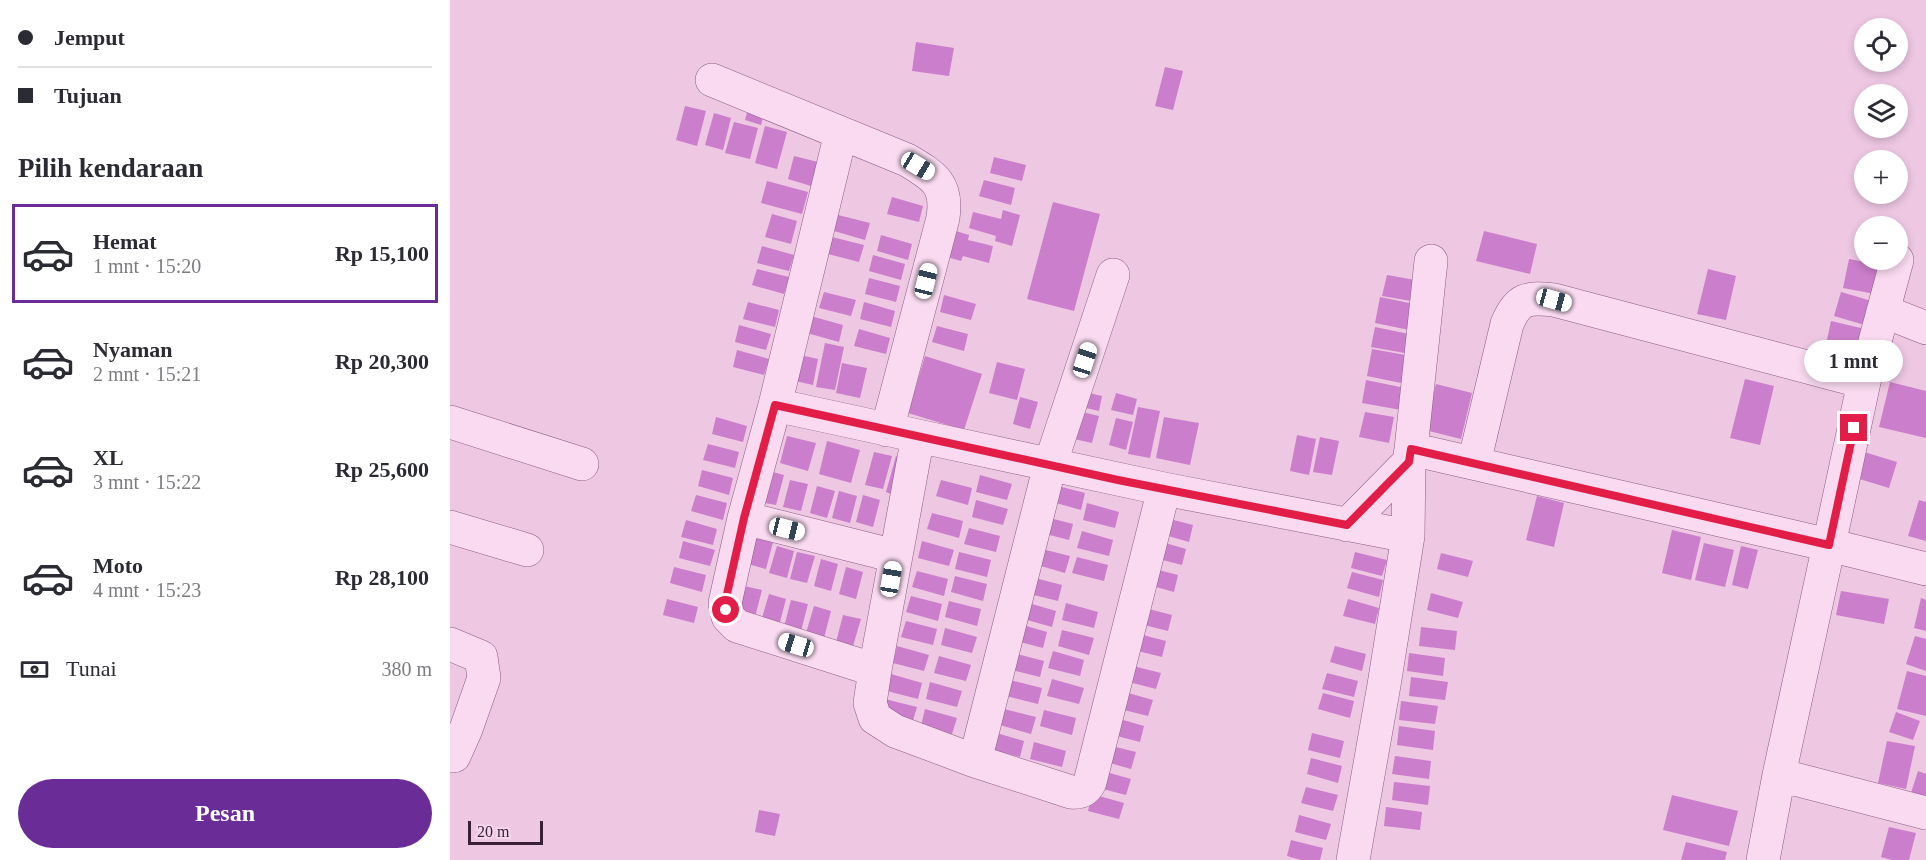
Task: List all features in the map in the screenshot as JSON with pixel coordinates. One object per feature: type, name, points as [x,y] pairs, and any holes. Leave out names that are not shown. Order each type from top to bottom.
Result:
[{"type":"street","points":[[712,80],[907,160],[938,181],[945,203],[903,433],[895,556],[870,703],[875,718],[895,731],[975,761],[1071,792],[1087,788],[1164,489]]},
{"type":"street","points":[[841,133],[775,405],[744,518],[725,603],[732,622],[738,626],[875,670]]},
{"type":"street","points":[[1353,860],[1408,536],[1410,455],[1431,261]]},
{"type":"street","points":[[1763,860],[1779,775],[1864,382],[1894,270]]},
{"type":"street","points":[[975,761],[1050,465],[1113,275]]},
{"type":"street","points":[[1474,463],[1507,324],[1518,303],[1525,300],[1554,300],[1864,382]]},
{"type":"street","points":[[1883,311],[1926,328]]},
{"type":"street","points":[[775,405],[1164,489],[1408,536]]},
{"type":"street","points":[[450,422],[582,464]]},
{"type":"street","points":[[1410,455],[1474,463],[1926,569]]},
{"type":"street","points":[[1347,525],[1410,455]]},
{"type":"street","points":[[744,518],[895,556]]},
{"type":"street","points":[[450,527],[527,550]]},
{"type":"street","points":[[450,644],[481,657],[484,678],[466,729],[454,756],[450,756]]},
{"type":"street","points":[[1779,775],[1926,813]]},
{"type":"building","points":[[916,42],[954,48],[949,76],[912,71]]},
{"type":"building","points":[[1165,67],[1183,71],[1173,110],[1155,106]]},
{"type":"building","points":[[749,105],[765,110],[761,125],[745,120]]},
{"type":"building","points":[[685,106],[706,111],[697,146],[676,140]]},
{"type":"building","points":[[714,113],[731,118],[723,150],[705,145]]},
{"type":"building","points":[[734,122],[758,128],[750,159],[725,153]]},
{"type":"building","points":[[765,126],[787,132],[777,169],[755,163]]},
{"type":"building","points":[[794,156],[818,162],[811,186],[788,179]]},
{"type":"building","points":[[994,157],[1026,165],[1022,181],[990,173]]},
{"type":"building","points":[[984,180],[1015,188],[1011,205],[979,196]]},
{"type":"building","points":[[767,181],[808,192],[802,214],[761,203]]},
{"type":"building","points":[[892,197],[923,206],[919,222],[887,214]]},
{"type":"building","points":[[1053,202],[1100,214],[1074,311],[1027,299]]},
{"type":"building","points":[[1003,210],[1020,215],[1012,246],[995,241],[996,236],[969,228],[973,212],[1001,219]]},
{"type":"building","points":[[772,214],[797,221],[791,244],[765,237]]},
{"type":"building","points":[[838,215],[870,223],[865,240],[834,231]]},
{"type":"building","points":[[956,231],[969,235],[968,240],[993,246],[989,263],[963,256],[961,261],[947,257]]},
{"type":"building","points":[[1484,231],[1537,244],[1530,274],[1476,261]]},
{"type":"building","points":[[881,235],[912,244],[908,260],[877,251]]},
{"type":"building","points":[[832,237],[864,245],[859,262],[828,254]]},
{"type":"building","points":[[762,246],[794,255],[789,271],[757,263]]},
{"type":"building","points":[[873,255],[905,264],[901,280],[869,271]]},
{"type":"building","points":[[1849,259],[1854,260],[1854,270],[1880,270],[1875,294],[1843,288]]},
{"type":"building","points":[[757,269],[789,277],[784,294],[752,285]]},
{"type":"building","points":[[1708,269],[1736,276],[1726,320],[1697,314]]},
{"type":"building","points":[[1387,275],[1415,280],[1411,301],[1382,296]]},
{"type":"building","points":[[869,278],[900,286],[896,302],[865,294]]},
{"type":"building","points":[[824,292],[856,300],[851,316],[819,308]]},
{"type":"building","points":[[1841,292],[1875,302],[1868,326],[1834,316]]},
{"type":"building","points":[[944,295],[976,304],[971,320],[940,312]]},
{"type":"building","points":[[1380,297],[1419,305],[1414,331],[1375,323]]},
{"type":"building","points":[[748,302],[779,310],[775,327],[743,319]]},
{"type":"building","points":[[864,302],[895,311],[891,327],[860,319]]},
{"type":"building","points":[[811,316],[843,325],[839,342],[807,333]]},
{"type":"building","points":[[1831,321],[1865,329],[1858,357],[1825,349]]},
{"type":"building","points":[[739,325],[771,334],[766,350],[735,342]]},
{"type":"building","points":[[937,326],[968,334],[964,351],[932,342]]},
{"type":"building","points":[[1375,327],[1414,335],[1410,354],[1371,347]]},
{"type":"building","points":[[859,329],[890,338],[886,354],[854,346]]},
{"type":"building","points":[[825,343],[844,347],[835,390],[816,387]]},
{"type":"building","points":[[1372,349],[1417,357],[1411,385],[1367,376]]},
{"type":"building","points":[[737,350],[769,359],[764,375],[733,367]]},
{"type":"building","points":[[800,355],[818,359],[813,385],[795,381]]},
{"type":"building","points":[[925,356],[982,374],[964,430],[908,413]]},
{"type":"building","points":[[997,362],[1025,369],[1017,400],[989,393]]},
{"type":"building","points":[[842,363],[867,368],[860,398],[836,393]]},
{"type":"building","points":[[1745,379],[1774,386],[1760,445],[1730,438]]},
{"type":"building","points":[[1366,380],[1405,388],[1401,410],[1362,403]]},
{"type":"building","points":[[1890,382],[1926,391],[1926,438],[1879,427]]},
{"type":"building","points":[[1436,384],[1472,393],[1461,439],[1425,430]]},
{"type":"building","points":[[1089,393],[1102,396],[1099,411],[1086,408]]},
{"type":"building","points":[[1116,393],[1137,399],[1133,415],[1111,410]]},
{"type":"building","points":[[1020,397],[1038,402],[1030,429],[1013,424]]},
{"type":"building","points":[[1138,407],[1160,411],[1150,458],[1128,454]]},
{"type":"building","points":[[1082,412],[1099,416],[1092,443],[1074,439]]},
{"type":"building","points":[[1365,412],[1394,417],[1389,443],[1359,437]]},
{"type":"building","points":[[716,417],[747,426],[743,442],[712,434]]},
{"type":"building","points":[[1164,417],[1199,423],[1190,465],[1156,458]]},
{"type":"building","points":[[1116,418],[1133,422],[1126,450],[1109,445]]},
{"type":"building","points":[[1297,435],[1316,439],[1309,475],[1290,471]]},
{"type":"building","points":[[787,436],[816,443],[808,471],[780,463]]},
{"type":"building","points":[[1320,437],[1339,441],[1332,475],[1313,472]]},
{"type":"building","points":[[827,441],[860,450],[851,483],[819,474]]},
{"type":"building","points":[[708,444],[739,452],[735,468],[703,460]]},
{"type":"building","points":[[1861,451],[1897,462],[1889,488],[1853,477]]},
{"type":"building","points":[[874,452],[892,456],[883,489],[865,485]]},
{"type":"building","points":[[896,456],[903,458],[893,495],[886,492]]},
{"type":"building","points":[[702,470],[733,478],[729,495],[698,486]]},
{"type":"building","points":[[773,472],[784,475],[776,505],[765,503]]},
{"type":"building","points":[[980,475],[1012,484],[1007,500],[976,492]]},
{"type":"building","points":[[790,480],[808,484],[801,511],[783,507]]},
{"type":"building","points":[[941,480],[972,488],[968,505],[936,496]]},
{"type":"building","points":[[1054,485],[1085,493],[1081,510],[1049,501]]},
{"type":"building","points":[[817,486],[835,491],[827,518],[810,513]]},
{"type":"building","points":[[839,491],[857,496],[850,523],[832,518]]},
{"type":"building","points":[[696,495],[727,503],[723,520],[691,511]]},
{"type":"building","points":[[863,495],[880,500],[873,527],[856,522]]},
{"type":"building","points":[[1537,496],[1564,503],[1554,547],[1526,540]]},
{"type":"building","points":[[976,500],[1008,509],[1003,525],[972,517]]},
{"type":"building","points":[[1919,500],[1926,502],[1926,541],[1908,536]]},
{"type":"building","points":[[1087,503],[1119,512],[1115,528],[1083,520]]},
{"type":"building","points":[[932,513],[963,521],[959,538],[927,529]]},
{"type":"building","points":[[1042,516],[1073,524],[1069,540],[1038,532]]},
{"type":"building","points":[[1162,517],[1193,525],[1189,542],[1158,533]]},
{"type":"building","points":[[686,520],[717,529],[713,545],[681,537]]},
{"type":"building","points":[[969,528],[1000,536],[996,552],[964,544]]},
{"type":"building","points":[[1672,530],[1701,537],[1691,580],[1662,573]]},
{"type":"building","points":[[1082,531],[1113,540],[1109,556],[1077,548]]},
{"type":"building","points":[[755,537],[773,542],[766,569],[748,564]]},
{"type":"building","points":[[1155,540],[1186,549],[1182,565],[1151,557]]},
{"type":"building","points":[[683,541],[715,550],[710,566],[679,558]]},
{"type":"building","points":[[922,541],[954,550],[949,566],[918,558]]},
{"type":"building","points":[[1704,543],[1734,550],[1725,587],[1695,580]]},
{"type":"building","points":[[777,546],[794,551],[787,578],[769,573]]},
{"type":"building","points":[[1741,546],[1758,550],[1748,589],[1732,585]]},
{"type":"building","points":[[1038,548],[1070,556],[1065,573],[1034,564]]},
{"type":"building","points":[[797,552],[815,556],[807,583],[790,579]]},
{"type":"building","points":[[959,552],[991,560],[987,577],[955,569]]},
{"type":"building","points":[[1355,552],[1387,560],[1382,576],[1351,568]]},
{"type":"building","points":[[1441,553],[1473,561],[1468,577],[1437,569]]},
{"type":"building","points":[[1077,557],[1108,565],[1104,581],[1072,573]]},
{"type":"building","points":[[821,559],[838,564],[831,591],[814,586]]},
{"type":"building","points":[[674,567],[706,575],[702,592],[670,583]]},
{"type":"building","points":[[846,567],[863,572],[856,599],[839,594]]},
{"type":"building","points":[[1147,567],[1178,575],[1174,592],[1142,583]]},
{"type":"building","points":[[917,571],[948,579],[944,596],[912,587]]},
{"type":"building","points":[[1352,572],[1383,580],[1379,597],[1347,588]]},
{"type":"building","points":[[955,576],[987,584],[983,601],[951,592]]},
{"type":"building","points":[[1031,577],[1062,585],[1058,601],[1026,593]]},
{"type":"building","points":[[744,586],[762,590],[755,617],[737,613]]},
{"type":"building","points":[[1841,591],[1889,599],[1884,624],[1836,615]]},
{"type":"building","points":[[1431,593],[1463,602],[1458,618],[1427,610]]},
{"type":"building","points":[[769,594],[786,599],[779,626],[761,621]]},
{"type":"building","points":[[911,596],[942,604],[938,621],[906,612]]},
{"type":"building","points":[[1921,598],[1926,600],[1926,631],[1914,628]]},
{"type":"building","points":[[667,599],[698,607],[694,623],[663,615]]},
{"type":"building","points":[[1348,599],[1379,608],[1375,624],[1343,616]]},
{"type":"building","points":[[791,600],[808,604],[801,631],[784,627]]},
{"type":"building","points":[[949,601],[981,609],[977,626],[945,617]]},
{"type":"building","points":[[1025,602],[1056,611],[1052,627],[1020,618]]},
{"type":"building","points":[[1066,603],[1098,612],[1094,628],[1062,620]]},
{"type":"building","points":[[814,606],[831,611],[824,638],[806,633]]},
{"type":"building","points":[[1141,607],[1172,615],[1168,631],[1136,623]]},
{"type":"building","points":[[843,615],[861,619],[853,646],[836,642]]},
{"type":"building","points":[[906,621],[937,629],[933,645],[901,637]]},
{"type":"building","points":[[1016,623],[1047,632],[1043,648],[1012,640]]},
{"type":"building","points":[[1421,627],[1457,631],[1455,650],[1419,646]]},
{"type":"building","points":[[945,628],[977,637],[972,653],[941,645]]},
{"type":"building","points":[[1062,630],[1094,638],[1089,655],[1058,646]]},
{"type":"building","points":[[1135,633],[1166,641],[1162,657],[1130,649]]},
{"type":"building","points":[[1915,636],[1926,639],[1926,671],[1906,664]]},
{"type":"building","points":[[897,646],[929,655],[924,671],[893,663]]},
{"type":"building","points":[[1335,646],[1366,654],[1362,671],[1330,662]]},
{"type":"building","points":[[1053,651],[1084,660],[1080,676],[1048,668]]},
{"type":"building","points":[[1013,653],[1044,661],[1040,677],[1008,669]]},
{"type":"building","points":[[1409,653],[1445,658],[1443,676],[1407,671]]},
{"type":"building","points":[[939,656],[971,665],[966,681],[934,673]]},
{"type":"building","points":[[1129,665],[1161,673],[1156,689],[1125,681]]},
{"type":"building","points":[[1907,671],[1926,676],[1926,716],[1897,709]]},
{"type":"building","points":[[1327,673],[1358,681],[1354,697],[1322,689]]},
{"type":"building","points":[[891,674],[922,683],[918,699],[887,691]]},
{"type":"building","points":[[1411,677],[1448,682],[1445,700],[1409,696]]},
{"type":"building","points":[[1052,679],[1084,688],[1079,704],[1047,696]]},
{"type":"building","points":[[1010,680],[1042,688],[1038,704],[1006,696]]},
{"type":"building","points":[[930,682],[962,691],[957,707],[926,699]]},
{"type":"building","points":[[1121,691],[1153,700],[1148,716],[1116,708]]},
{"type":"building","points":[[1323,693],[1354,701],[1350,718],[1318,709]]},
{"type":"building","points":[[885,699],[917,707],[912,724],[880,715]]},
{"type":"building","points":[[1401,701],[1438,706],[1435,724],[1399,720]]},
{"type":"building","points":[[925,709],[957,718],[952,734],[921,726]]},
{"type":"building","points":[[1004,709],[1036,717],[1031,734],[1000,725]]},
{"type":"building","points":[[1044,710],[1076,718],[1072,735],[1040,726]]},
{"type":"building","points":[[1896,712],[1920,721],[1913,740],[1889,732]]},
{"type":"building","points":[[1113,717],[1144,726],[1140,742],[1109,734]]},
{"type":"building","points":[[1399,726],[1435,731],[1433,750],[1397,745]]},
{"type":"building","points":[[993,732],[1024,741],[1020,757],[988,749]]},
{"type":"building","points":[[1312,733],[1344,741],[1340,758],[1308,750]]},
{"type":"building","points":[[1887,741],[1915,746],[1906,789],[1878,783]]},
{"type":"building","points":[[1034,742],[1066,751],[1062,767],[1030,759]]},
{"type":"building","points":[[1104,744],[1136,752],[1131,769],[1099,760]]},
{"type":"building","points":[[1395,756],[1431,761],[1429,779],[1392,774]]},
{"type":"building","points":[[1311,758],[1342,766],[1338,783],[1307,774]]},
{"type":"building","points":[[1099,770],[1131,779],[1126,795],[1095,787]]},
{"type":"building","points":[[1918,771],[1926,774],[1926,801],[1910,796]]},
{"type":"building","points":[[1394,782],[1430,786],[1428,805],[1392,800]]},
{"type":"building","points":[[1306,787],[1338,795],[1333,811],[1301,803]]},
{"type":"building","points":[[1092,794],[1124,803],[1119,819],[1088,811]]},
{"type":"building","points":[[1672,795],[1738,811],[1729,846],[1663,830]]},
{"type":"building","points":[[1386,807],[1422,812],[1420,830],[1384,826]]},
{"type":"building","points":[[759,810],[780,814],[775,836],[755,832]]},
{"type":"building","points":[[1299,815],[1331,824],[1326,840],[1295,832]]},
{"type":"building","points":[[1889,827],[1916,833],[1909,860],[1892,860],[1881,857]]},
{"type":"building","points":[[1291,840],[1323,848],[1320,860],[1301,860],[1287,856]]},
{"type":"building","points":[[1686,842],[1727,852],[1725,860],[1681,860]]},
{"type":"route","points":[[726,610],[725,603],[744,518],[775,405],[1118,480],[1347,525],[1409,462],[1411,449],[1829,545],[1854,428]]}]
